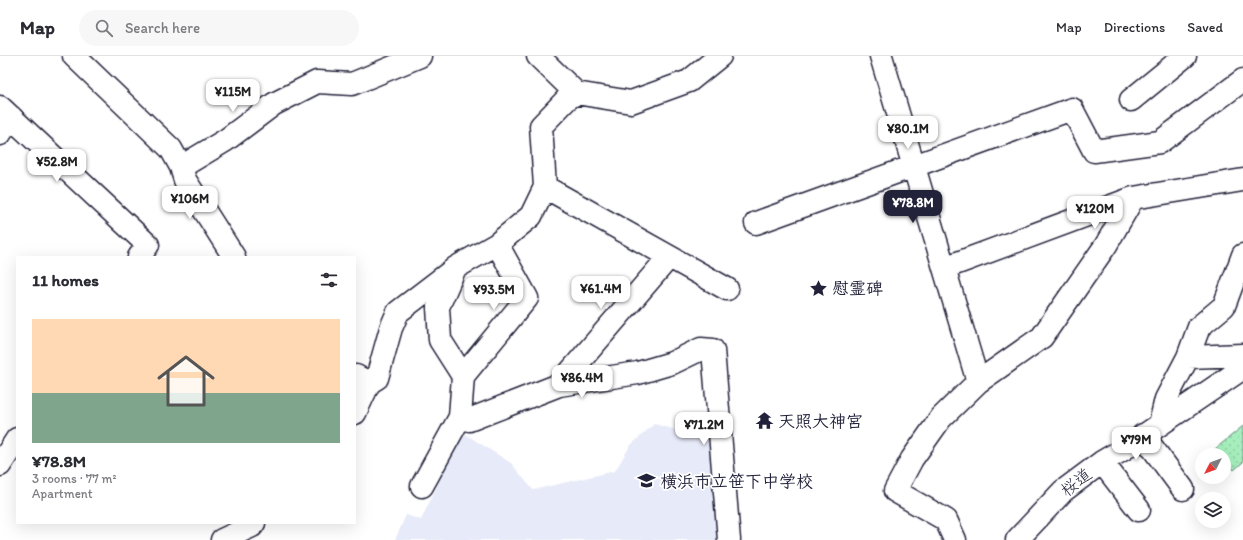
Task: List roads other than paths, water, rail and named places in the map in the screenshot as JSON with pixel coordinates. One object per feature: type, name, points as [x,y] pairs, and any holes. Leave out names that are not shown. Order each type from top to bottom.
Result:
[{"type":"street","points":[[74,56],[171,149],[181,167],[185,180],[233,256]]},
{"type":"street","points":[[538,56],[576,93],[631,102],[689,81],[720,56]]},
{"type":"street","points":[[881,56],[978,382]]},
{"type":"street","points":[[1130,100],[1185,56]]},
{"type":"street","points":[[181,167],[226,140],[274,104],[317,82],[352,84],[415,57]]},
{"type":"street","points":[[756,223],[1072,110],[1094,151],[1160,142],[1243,80]]},
{"type":"street","points":[[356,408],[362,379],[376,378],[391,328],[398,312],[455,268],[497,244],[530,216],[545,187],[541,126],[567,99],[576,93]]},
{"type":"street","points":[[4,119],[148,245],[140,256]]},
{"type":"street","points":[[944,268],[1133,198],[1243,180]]},
{"type":"street","points":[[545,187],[726,289]]},
{"type":"street","points":[[956,540],[946,520],[895,491],[912,459],[941,418],[978,382],[1042,337],[1106,244],[1133,198]]},
{"type":"street","points":[[422,486],[460,416],[463,376],[527,298],[497,244]]},
{"type":"street","points":[[1183,489],[1152,429],[1188,357],[1199,327],[1224,306],[1243,255]]},
{"type":"street","points":[[559,385],[669,257]]},
{"type":"street","points":[[455,268],[438,307],[440,340],[463,376]]},
{"type":"street","points":[[460,416],[469,420],[559,385],[638,373],[672,363],[701,349],[713,350],[729,540]]},
{"type":"street","points":[[1188,357],[1243,354]]},
{"type":"street","name":"桜道","points":[[1021,538],[1063,491],[1102,462],[1243,368]]},
{"type":"street","points":[[0,464],[16,440]]},
{"type":"street","points":[[1102,462],[1140,510]]},
{"type":"street","points":[[222,540],[253,524]]},
{"type":"place","name":"慰霊碑","points":[[819,288]]},
{"type":"place","name":"天照大神宮","points":[[765,421]]},
{"type":"place","name":"横浜市立笹下中学校","points":[[647,481]]}]
